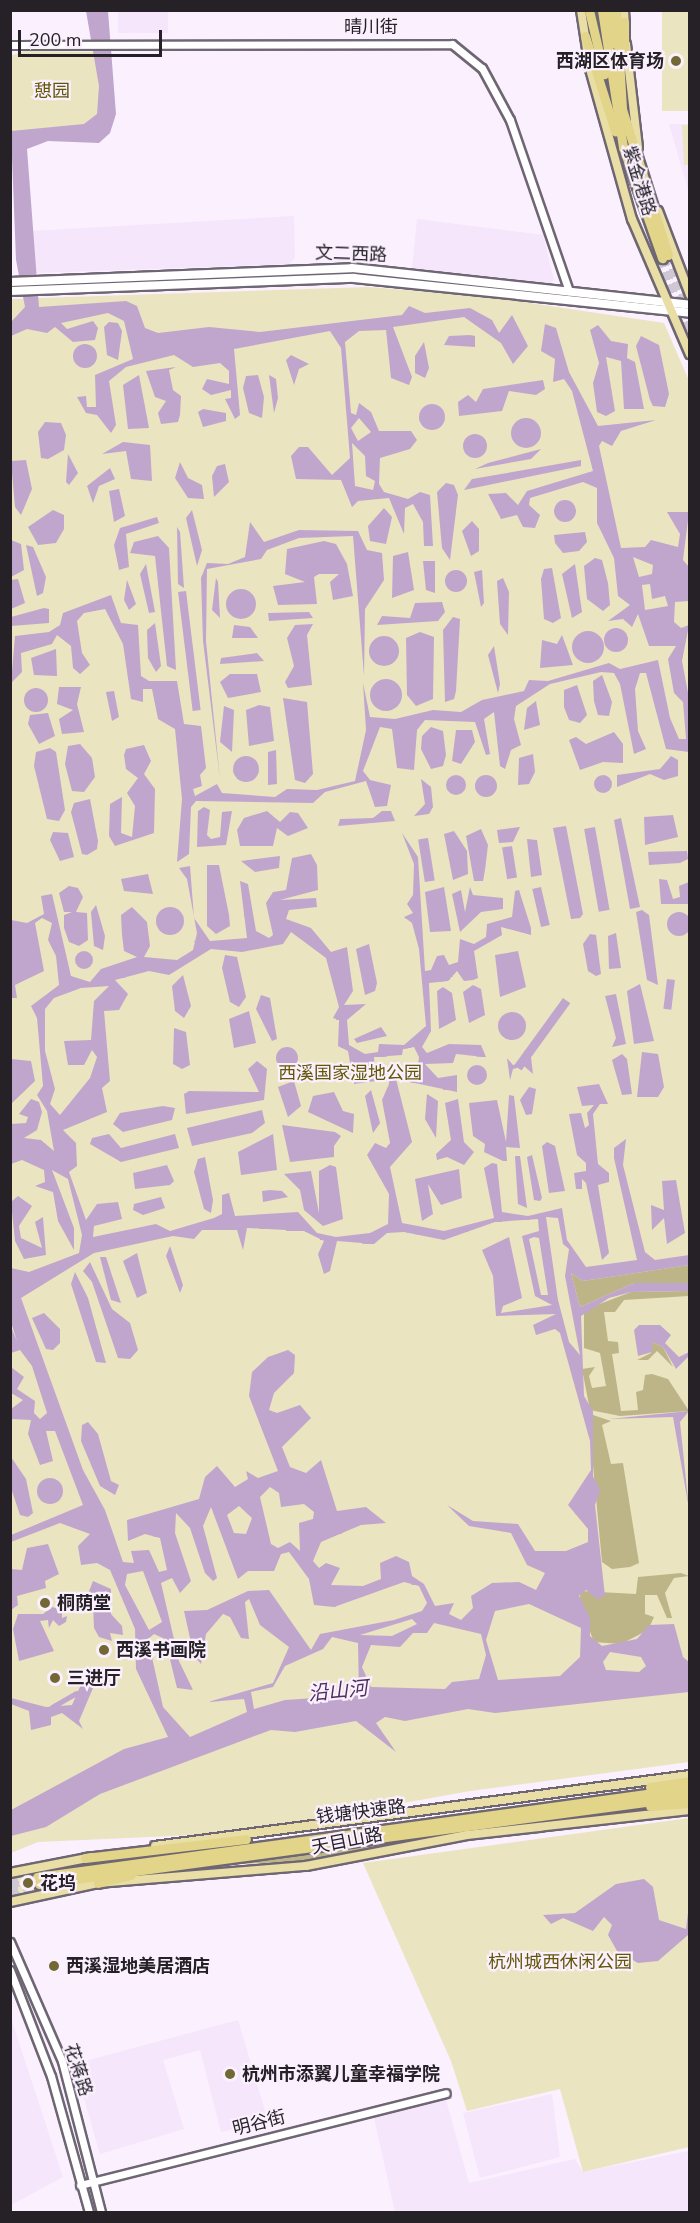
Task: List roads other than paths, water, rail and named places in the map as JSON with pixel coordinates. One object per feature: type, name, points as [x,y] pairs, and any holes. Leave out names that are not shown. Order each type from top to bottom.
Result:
[{"type":"highway","points":[[609,10],[617,81]]},
{"type":"highway","points":[[616,10],[618,108],[623,147]]},
{"type":"highway","points":[[585,36],[605,108],[623,147],[665,257],[618,108],[603,70],[596,14]]},
{"type":"highway","points":[[596,14],[618,108]]},
{"type":"highway","points":[[618,108],[624,22]]},
{"type":"highway","points":[[594,1804],[690,1781]]},
{"type":"highway","name":"钱塘快速路","points":[[690,1788],[594,1804],[287,1848],[38,1881],[311,1835],[594,1804],[690,1796]]},
{"type":"highway","points":[[594,1804],[690,1803]]},
{"type":"highway","points":[[86,1858],[311,1835]]},
{"type":"highway","points":[[98,1883],[287,1848]]},
{"type":"main road","name":"紫金港路","points":[[581,10],[585,36],[632,219],[667,307],[690,354]]},
{"type":"main road","name":"紫金港路","points":[[624,10],[639,153],[690,295]]},
{"type":"main road","name":"文二西路","points":[[10,282],[352,268],[568,291],[667,307],[690,313]]},
{"type":"main road","name":"文二西路","points":[[10,291],[354,278],[667,307],[690,305]]},
{"type":"main road","name":"天目山路","points":[[10,1873],[86,1858],[690,1775]]},
{"type":"main road","name":"天目山路","points":[[10,1902],[98,1883],[306,1866],[499,1830],[690,1810]]},
{"type":"street","name":"晴川街","points":[[10,45],[436,42],[465,50],[490,79],[510,120],[568,291]]},
{"type":"street","name":"花蒋路","points":[[10,1942],[62,2061],[101,2212]]},
{"type":"street","name":"花蒋路","points":[[10,1970],[51,2076],[89,2212]]},
{"type":"street","name":"明谷街","points":[[81,2184],[92,2179],[446,2093]]},
{"type":"waterway","points":[[52,1707],[76,1693]]},
{"type":"tunnel","points":[[668,255],[690,314]]},
{"type":"tunnel","points":[[662,258],[690,340]]},
{"type":"tunnel","points":[[10,1884],[37,1877]]},
{"type":"tunnel","points":[[10,1893],[39,1884]]},
{"type":"place","name":"西湖区体育场","points":[[676,61]]},
{"type":"place","name":"桐荫堂","points":[[45,1603]]},
{"type":"place","name":"西溪书画院","points":[[104,1650]]},
{"type":"place","name":"三进厅","points":[[55,1678]]},
{"type":"place","name":"花坞","points":[[28,1883]]},
{"type":"place","name":"西溪湿地美居酒店","points":[[54,1966]]},
{"type":"place","name":"杭州市添翼儿童幸福学院","points":[[230,2074]]},
{"type":"park label","name":"憇园","points":[[52,91]]},
{"type":"park label","name":"西溪国家湿地公园","points":[[350,1073]]},
{"type":"park label","name":"杭州城西休闲公园","points":[[560,1962]]},
{"type":"water label","name":"沿山河","points":[[338,1691]]}]
